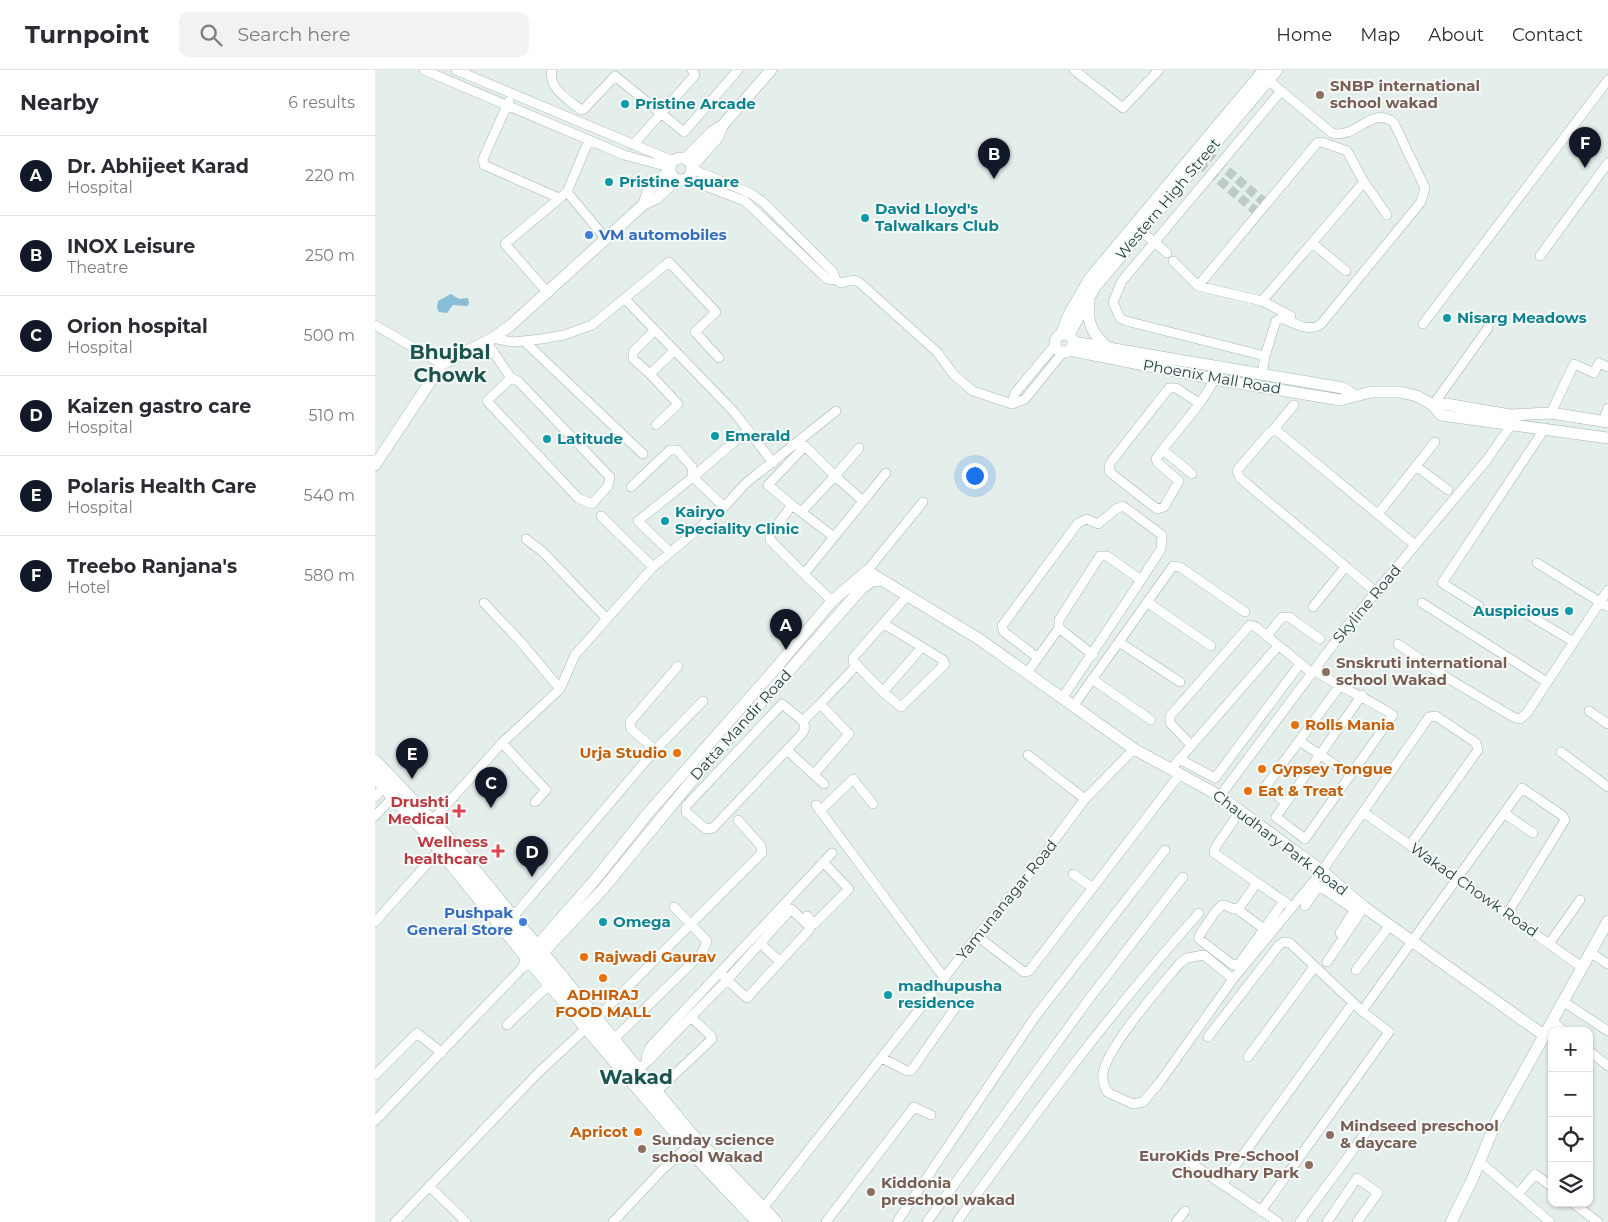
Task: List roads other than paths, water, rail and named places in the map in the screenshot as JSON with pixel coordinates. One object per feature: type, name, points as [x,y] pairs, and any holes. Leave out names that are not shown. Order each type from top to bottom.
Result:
[{"type":"main road","points":[[375,762],[444,844],[550,984],[591,1023],[643,1065],[656,1092],[692,1143]]},
{"type":"main road","points":[[385,786],[428,825]]},
{"type":"main road","points":[[444,844],[513,918],[532,958],[591,1023],[692,1143],[758,1217],[775,1222]]},
{"type":"street","points":[[424,70],[624,155],[680,169],[750,193],[763,202],[833,272],[836,280],[841,283],[853,280],[859,282],[937,352],[954,375],[973,391],[1012,404],[1025,399],[1065,343]]},
{"type":"street","points":[[456,70],[633,145],[680,169]]},
{"type":"street","points":[[552,70],[551,79],[554,87],[582,110],[612,73],[681,132],[685,132],[738,70]]},
{"type":"street","points":[[633,145],[695,75],[692,70]]},
{"type":"street","points":[[375,464],[442,364],[490,339],[548,293],[643,204],[649,191],[680,169],[712,132],[722,126],[771,70]]},
{"type":"street","points":[[1074,70],[1123,108],[1159,70]]},
{"type":"street","name":"Western High Street","points":[[1065,343],[1068,316],[1088,281],[1148,215],[1266,75],[1277,70]]},
{"type":"street","points":[[1262,375],[1265,356],[1277,319],[1309,328],[1316,328],[1321,324],[1421,202],[1425,188],[1394,123],[1388,117],[1380,116],[1344,135],[1332,133],[1281,91],[1266,75]]},
{"type":"street","points":[[1423,324],[1608,80]]},
{"type":"street","points":[[1265,356],[1120,318],[1113,302],[1118,288],[1154,242],[1281,91]]},
{"type":"street","points":[[512,94],[483,159],[484,166],[563,195],[606,239]]},
{"type":"street","points":[[548,293],[505,244],[563,195],[589,140]]},
{"type":"street","points":[[1198,286],[1317,143],[1322,142],[1347,151],[1364,182],[1387,215]]},
{"type":"street","points":[[1540,256],[1608,163]]},
{"type":"street","points":[[1262,301],[1364,182]]},
{"type":"street","name":"Western High Street","points":[[1065,343],[1089,297],[1141,231],[1148,215]]},
{"type":"street","points":[[1141,231],[1167,253]]},
{"type":"street","points":[[1312,243],[1346,271]]},
{"type":"street","points":[[1173,261],[1198,286],[1262,301],[1291,316]]},
{"type":"street","points":[[490,339],[512,342],[524,341],[564,335],[592,325],[669,262],[716,312],[695,332],[719,358]]},
{"type":"street","points":[[1089,297],[1089,319],[1092,330],[1108,348]]},
{"type":"street","points":[[625,299],[735,413],[773,463]]},
{"type":"street","points":[[375,325],[442,364]]},
{"type":"street","points":[[1433,404],[1488,328]]},
{"type":"street","points":[[655,330],[637,346],[632,355],[678,404],[656,425]]},
{"type":"street","points":[[490,339],[511,378],[518,381],[610,477],[608,486],[592,504],[578,498],[487,401],[511,378]]},
{"type":"street","points":[[524,341],[643,454]]},
{"type":"street","name":"Phoenix Mall Road","points":[[1065,343],[1108,348],[1215,380],[1340,400],[1371,392],[1400,392],[1417,396],[1433,404]]},
{"type":"street","name":"Phoenix Mall Road","points":[[1065,343],[1155,362],[1220,368],[1343,388],[1354,395]]},
{"type":"street","points":[[650,374],[674,351]]},
{"type":"street","points":[[1551,413],[1574,364],[1594,373],[1599,363],[1607,362]]},
{"type":"street","points":[[1199,403],[1176,388],[1169,388],[1111,463],[1109,471],[1112,474],[1159,509],[1164,506],[1179,481],[1157,462],[1163,450],[1199,403],[1215,380],[1220,368]]},
{"type":"street","points":[[1433,404],[1446,404],[1522,415],[1551,413],[1606,422],[1608,408]]},
{"type":"street","points":[[1433,404],[1441,415],[1511,426],[1545,428],[1607,439]]},
{"type":"street","points":[[1294,405],[1239,468],[1238,475],[1376,592]]},
{"type":"street","points":[[428,825],[502,743],[560,689],[575,655],[653,567],[723,507],[746,483],[836,411]]},
{"type":"street","name":"Skyline Road","points":[[1220,796],[1313,671],[1376,592],[1487,461],[1511,426],[1522,415]]},
{"type":"street","points":[[1479,606],[1442,583],[1545,428]]},
{"type":"street","points":[[670,552],[639,521],[748,430]]},
{"type":"street","points":[[1273,430],[1281,432],[1415,545]]},
{"type":"street","points":[[1378,514],[1435,442]]},
{"type":"street","points":[[834,537],[768,485],[805,446],[863,501]]},
{"type":"street","points":[[631,488],[674,448],[692,467],[693,477],[723,507]]},
{"type":"street","points":[[802,511],[859,448]]},
{"type":"street","points":[[1163,450],[1192,474]]},
{"type":"street","points":[[1416,466],[1447,490]]},
{"type":"street","points":[[804,574],[886,473]]},
{"type":"street","points":[[882,580],[867,571],[923,502]]},
{"type":"street","points":[[792,505],[770,535],[770,540],[832,601]]},
{"type":"street","points":[[1038,658],[1004,632],[1002,626],[1077,523],[1087,519],[1097,524],[1116,509],[1123,506],[1162,535],[1161,549],[1093,655],[1063,697]]},
{"type":"street","points":[[601,516],[653,567]]},
{"type":"street","points":[[525,540],[543,552],[606,618]]},
{"type":"street","points":[[1027,673],[1059,628],[1059,620],[1100,556],[1107,556],[1141,580]]},
{"type":"street","points":[[1537,563],[1604,604]]},
{"type":"street","points":[[1074,705],[1170,568],[1176,564],[1245,612]]},
{"type":"street","points":[[1313,607],[1346,566]]},
{"type":"street","name":"Datta Mandir Road","points":[[764,691],[832,601],[867,571]]},
{"type":"street","name":"Datta Mandir Road","points":[[532,958],[649,812],[862,588],[872,581],[882,580]]},
{"type":"street","name":"Chaudhary Park Road","points":[[882,580],[979,639],[1134,749],[1220,796],[1322,871],[1359,906],[1413,941],[1545,1036]]},
{"type":"street","points":[[1398,644],[1444,676],[1516,719],[1524,717],[1574,642],[1604,604],[1608,590]]},
{"type":"street","points":[[884,624],[943,660],[945,664],[901,707],[883,692],[857,665],[853,658],[907,596]]},
{"type":"street","points":[[1147,602],[1211,646]]},
{"type":"street","points":[[484,603],[520,641],[560,689]]},
{"type":"street","points":[[1423,603],[1547,682]]},
{"type":"street","points":[[1527,614],[1574,642]]},
{"type":"street","points":[[1267,636],[1282,617],[1289,616],[1321,639]]},
{"type":"street","points":[[1191,745],[1170,723],[1170,716],[1250,625],[1256,627],[1300,664],[1339,687],[1362,695],[1393,715],[1305,839],[1276,816]]},
{"type":"street","points":[[1059,628],[1093,655]]},
{"type":"street","points":[[1119,642],[1179,682]]},
{"type":"street","points":[[977,936],[1026,973],[1093,888],[1175,772],[1179,759],[1279,646]]},
{"type":"street","points":[[883,692],[921,647]]},
{"type":"street","points":[[1179,759],[1215,778],[1300,664]]},
{"type":"street","points":[[803,722],[857,665]]},
{"type":"street","points":[[655,750],[631,729],[630,722],[678,666]]},
{"type":"street","points":[[1092,679],[1151,720]]},
{"type":"street","points":[[1286,803],[1266,786],[1339,687]]},
{"type":"street","points":[[764,691],[782,704],[803,722],[804,732],[711,830],[706,829],[685,810],[686,806],[782,704]]},
{"type":"street","points":[[1265,830],[1362,695]]},
{"type":"street","points":[[513,918],[655,750],[703,701]]},
{"type":"street","points":[[814,774],[849,734],[820,704]]},
{"type":"street","points":[[1589,711],[1608,724]]},
{"type":"street","points":[[1233,979],[1204,955],[1187,958],[1180,963],[1117,1044],[1107,1063],[1103,1082],[1107,1092],[1133,1104],[1143,1102],[1160,1082],[1233,979],[1322,871],[1429,718],[1435,716],[1476,743],[1478,750],[1410,845]]},
{"type":"street","points":[[1299,741],[1351,775]]},
{"type":"street","points":[[502,743],[546,790],[535,802]]},
{"type":"street","name":"Yamunanagar Road","points":[[758,1217],[977,936],[1027,877],[1085,800],[1134,749]]},
{"type":"street","points":[[787,750],[824,784]]},
{"type":"street","points":[[1561,752],[1608,787]]},
{"type":"street","points":[[1028,755],[1085,800]]},
{"type":"street","points":[[873,804],[853,779],[818,808],[945,979]]},
{"type":"street","points":[[375,797],[385,786]]},
{"type":"street","points":[[375,816],[385,786]]},
{"type":"street","points":[[1362,1012],[1522,788],[1563,816],[1565,820],[1507,914]]},
{"type":"street","points":[[1239,811],[1215,848],[1214,853],[1256,884],[1292,907]]},
{"type":"street","name":"Wakad Chowk Road","points":[[1363,812],[1583,968]]},
{"type":"street","points":[[1504,813],[1533,832]]},
{"type":"street","points":[[395,1222],[538,1073],[763,853],[761,846],[738,820]]},
{"type":"street","points":[[375,922],[444,844]]},
{"type":"street","points":[[897,1222],[1035,1017],[1165,850]]},
{"type":"street","points":[[643,1065],[650,1047],[832,852]]},
{"type":"street","points":[[788,898],[815,924],[849,889],[823,862]]},
{"type":"street","points":[[1073,874],[1093,888]]},
{"type":"street","points":[[927,1222],[1089,999],[1183,877]]},
{"type":"street","points":[[1237,909],[1256,884]]},
{"type":"street","points":[[1305,906],[1319,886],[1359,906]]},
{"type":"street","points":[[1549,944],[1580,900]]},
{"type":"street","points":[[1264,929],[1237,909],[1222,905],[1199,936],[1199,939],[1233,965],[1239,964],[1264,929],[1284,901]]},
{"type":"street","points":[[1340,933],[1359,906]]},
{"type":"street","points":[[1327,962],[1359,906]]},
{"type":"street","points":[[613,1040],[701,953],[707,941],[674,907]]},
{"type":"street","points":[[643,1065],[691,1018],[727,980],[791,909],[810,927],[747,998],[727,980],[720,972]]},
{"type":"street","points":[[957,1222],[1030,1121],[1164,952],[1199,913]]},
{"type":"street","points":[[1451,1222],[1496,1122],[1608,921]]},
{"type":"street","points":[[1356,970],[1390,925]]},
{"type":"street","points":[[1208,1037],[1279,945],[1284,942],[1290,943],[1362,1012],[1389,1032],[1261,1211]]},
{"type":"street","points":[[760,943],[780,962]]},
{"type":"street","points":[[1591,953],[1608,964]]},
{"type":"street","points":[[375,1121],[532,958]]},
{"type":"street","points":[[1248,1057],[1314,966]]},
{"type":"street","points":[[507,1025],[550,984]]},
{"type":"street","points":[[1564,1002],[1608,1031]]},
{"type":"street","points":[[1222,1184],[1353,1003]]},
{"type":"street","points":[[882,1058],[907,1071],[911,1071],[955,1008]]},
{"type":"street","points":[[656,1092],[712,1040],[711,1036],[691,1018]]},
{"type":"street","points":[[1553,1022],[1559,1027]]},
{"type":"street","points":[[375,1075],[417,1033],[441,1053]]},
{"type":"street","points":[[1593,1054],[1608,1066]]},
{"type":"street","points":[[826,1222],[915,1106],[931,1115]]},
{"type":"street","points":[[1300,1222],[1367,1132]]},
{"type":"street","points":[[613,1222],[663,1169],[692,1143]]},
{"type":"street","points":[[1188,1160],[1278,1222]]},
{"type":"street","points":[[1479,1162],[1550,1222]]},
{"type":"street","points":[[1517,1194],[1535,1174],[1548,1184]]},
{"type":"street","points":[[1327,1222],[1357,1178],[1378,1193],[1357,1222]]},
{"type":"street","points":[[429,1186],[467,1222]]},
{"type":"street","points":[[1578,1207],[1598,1222]]},
{"type":"street","points":[[1176,1222],[1185,1211]]},
{"type":"water","points":[[451,294],[459,299],[468,298],[469,304],[467,306],[453,305],[447,313],[439,312],[437,308],[438,301]]},
{"type":"tunnel","points":[[1207,153],[1265,203]]},
{"type":"tunnel","points":[[1199,163],[1257,212]]},
{"type":"place","name":"SNBP international school wakad","points":[[1320,95]]},
{"type":"place","name":"Pristine Arcade","points":[[625,104]]},
{"type":"place","name":"Treebo Ranjana's","points":[[1585,168]]},
{"type":"place","name":"INOX Leisure","points":[[994,179]]},
{"type":"place","name":"Pristine Square","points":[[609,182]]},
{"type":"place","name":"David Lloyd's Talwalkars Club","points":[[865,218]]},
{"type":"place","name":"VM automobiles","points":[[589,235]]},
{"type":"place","name":"Nisarg Meadows","points":[[1447,318]]},
{"type":"place","name":"Emerald","points":[[715,436]]},
{"type":"place","name":"Latitude","points":[[547,439]]},
{"type":"place","name":"Kairyo Speciality Clinic","points":[[665,521]]},
{"type":"place","name":"Auspicious","points":[[1569,611]]},
{"type":"place","name":"Dr. Abhijeet Karad","points":[[786,650]]},
{"type":"place","name":"Snskruti international school Wakad","points":[[1326,672]]},
{"type":"place","name":"Rolls Mania","points":[[1295,725]]},
{"type":"place","name":"Urja Studio","points":[[677,753]]},
{"type":"place","name":"Gypsey Tongue","points":[[1262,769]]},
{"type":"place","name":"Polaris Health Care","points":[[412,779]]},
{"type":"place","name":"Eat & Treat","points":[[1248,791]]},
{"type":"place","name":"Orion hospital","points":[[491,808]]},
{"type":"place","name":"Drushti Medical","points":[[459,811]]},
{"type":"place","name":"Wellness healthcare","points":[[498,851]]},
{"type":"place","name":"Kaizen gastro care","points":[[532,877]]},
{"type":"place","name":"Pushpak General Store","points":[[523,922]]},
{"type":"place","name":"Omega","points":[[603,922]]},
{"type":"place","name":"Rajwadi Gaurav","points":[[584,957]]},
{"type":"place","name":"ADHIRAJ FOOD MALL","points":[[603,978]]},
{"type":"place","name":"madhupusha residence","points":[[888,995]]},
{"type":"place","name":"Apricot","points":[[638,1132]]},
{"type":"place","name":"Mindseed preschool & daycare","points":[[1330,1135]]},
{"type":"place","name":"Sunday science school Wakad","points":[[642,1149]]},
{"type":"place","name":"EuroKids Pre-School Choudhary Park","points":[[1309,1165]]},
{"type":"place","name":"Kiddonia preschool wakad","points":[[871,1192]]},
{"type":"district","name":"Bhujbal Chowk","points":[[450,364]]},
{"type":"district","name":"Wakad","points":[[636,1077]]}]
